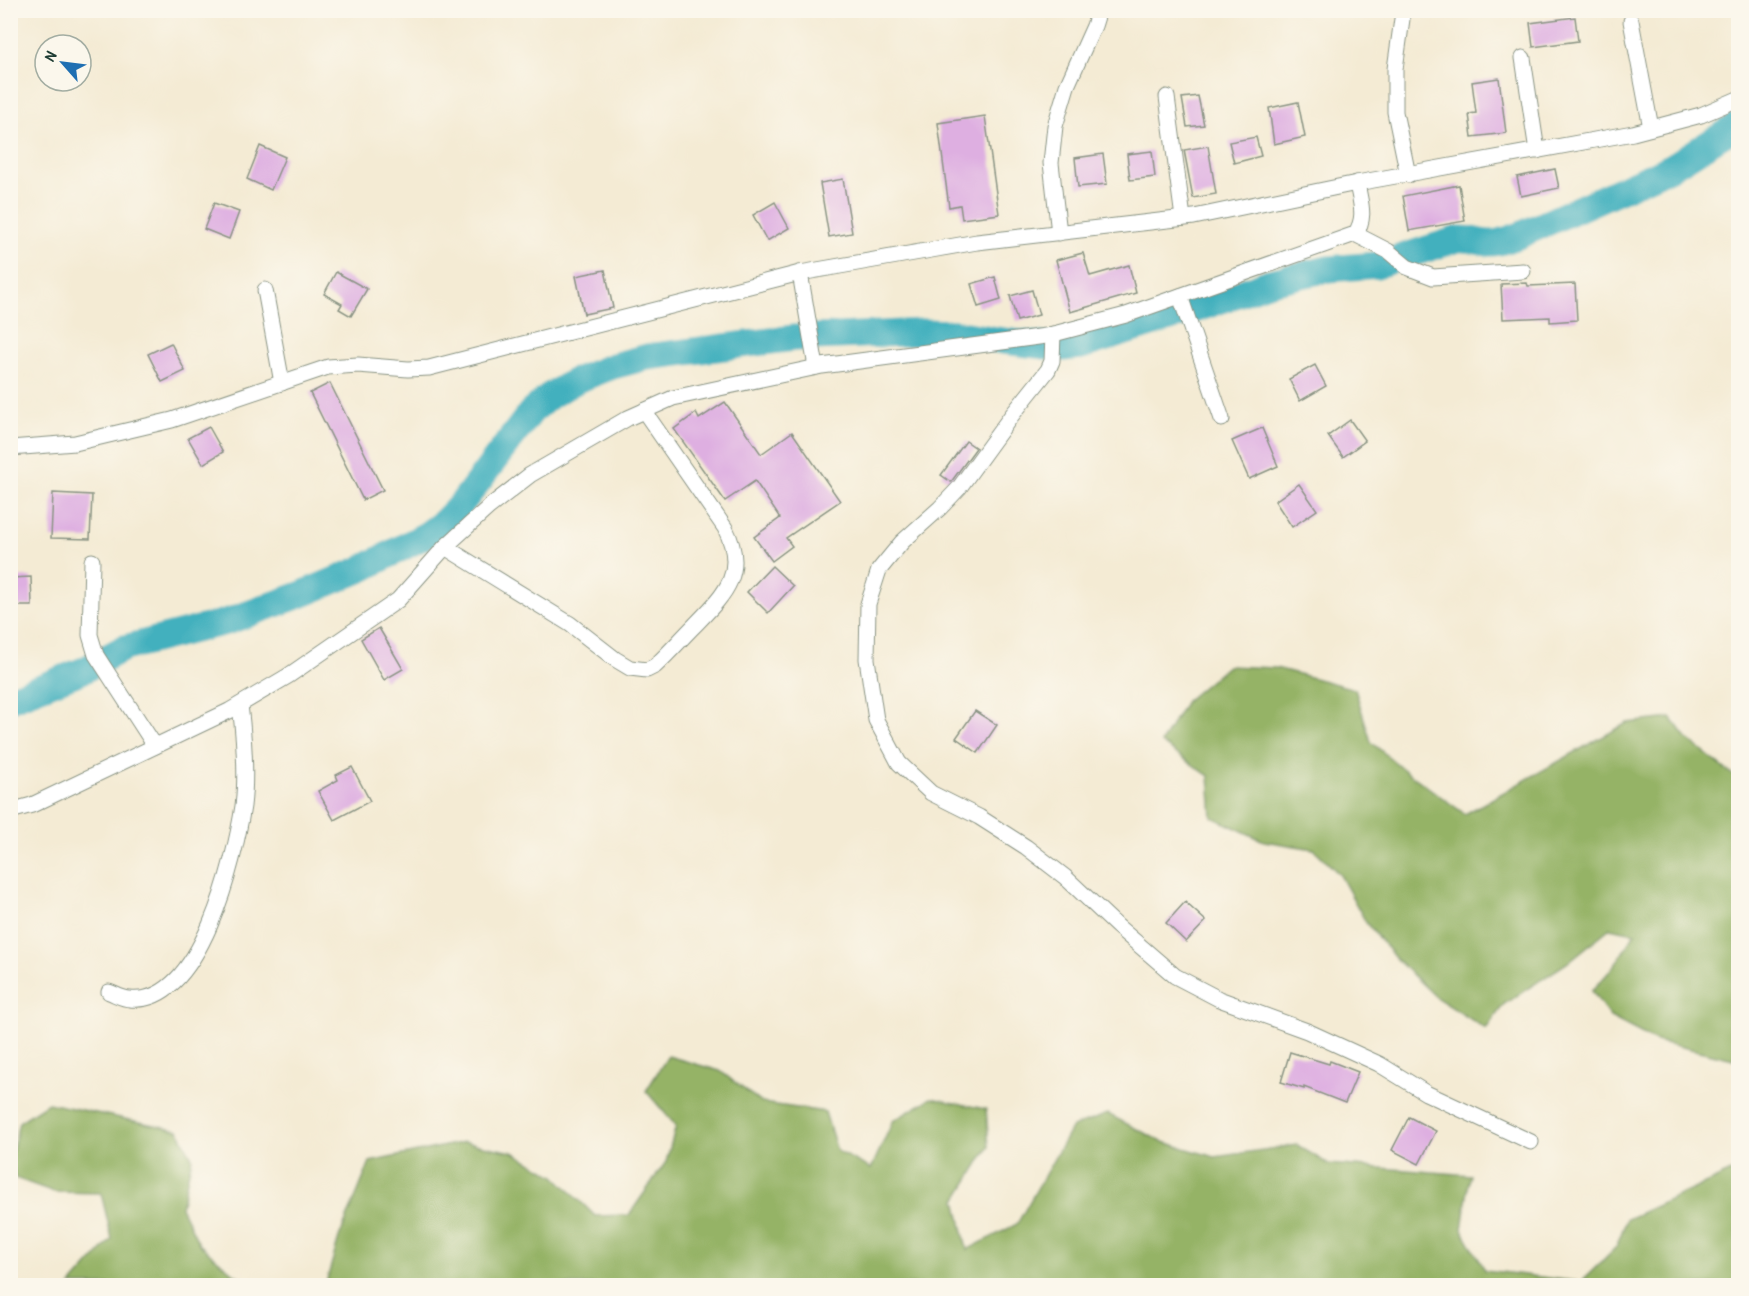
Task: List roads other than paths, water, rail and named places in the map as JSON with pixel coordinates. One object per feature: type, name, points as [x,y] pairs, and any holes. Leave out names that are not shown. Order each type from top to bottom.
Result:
[{"type":"street","points":[[1059,233],[1051,163],[1055,126],[1067,87],[1099,10]]},
{"type":"street","points":[[1401,19],[1395,69],[1395,112],[1408,175]]},
{"type":"street","points":[[1631,21],[1651,128]]},
{"type":"street","points":[[1523,58],[1537,151]]},
{"type":"street","points":[[1167,97],[1183,218]]},
{"type":"street","points":[[10,448],[75,443],[172,420],[328,367],[358,365],[408,369],[429,368],[800,273],[977,242],[1183,218],[1651,128],[1701,115],[1738,99]]},
{"type":"street","points":[[10,811],[32,805],[240,705],[288,676],[398,600],[445,547],[489,507],[530,475],[628,418],[673,398],[816,367],[1053,334],[1126,315],[1355,234],[1363,217],[1357,183]]},
{"type":"street","points":[[1355,234],[1388,251],[1407,267],[1433,277],[1523,271]]},
{"type":"street","points":[[800,273],[816,367]]},
{"type":"street","points":[[265,290],[282,383]]},
{"type":"street","points":[[1180,296],[1222,419]]},
{"type":"street","points":[[1053,334],[1052,362],[1048,370],[959,488],[902,542],[879,570],[868,604],[867,659],[876,720],[899,763],[932,793],[979,817],[1026,847],[1065,877],[1175,976],[1219,999],[1307,1031],[1378,1064],[1426,1093],[1531,1142]]},
{"type":"street","points":[[445,547],[570,624],[630,668],[647,670],[655,666],[722,597],[731,579],[735,563],[734,550],[726,528],[644,411]]},
{"type":"street","points":[[92,561],[90,635],[96,655],[155,746]]},
{"type":"street","points":[[108,992],[130,999],[150,997],[171,985],[186,969],[200,948],[232,861],[243,806],[245,776],[240,705]]},
{"type":"waterway","points":[[10,699],[84,670],[124,648],[226,622],[300,595],[364,568],[426,535],[445,521],[462,503],[531,412],[551,395],[577,380],[613,366],[647,357],[794,338],[924,332],[955,333],[1063,348],[1082,346],[1186,313],[1270,282],[1328,269],[1377,265],[1458,239],[1492,243],[1507,240],[1673,166],[1738,125]]}]
